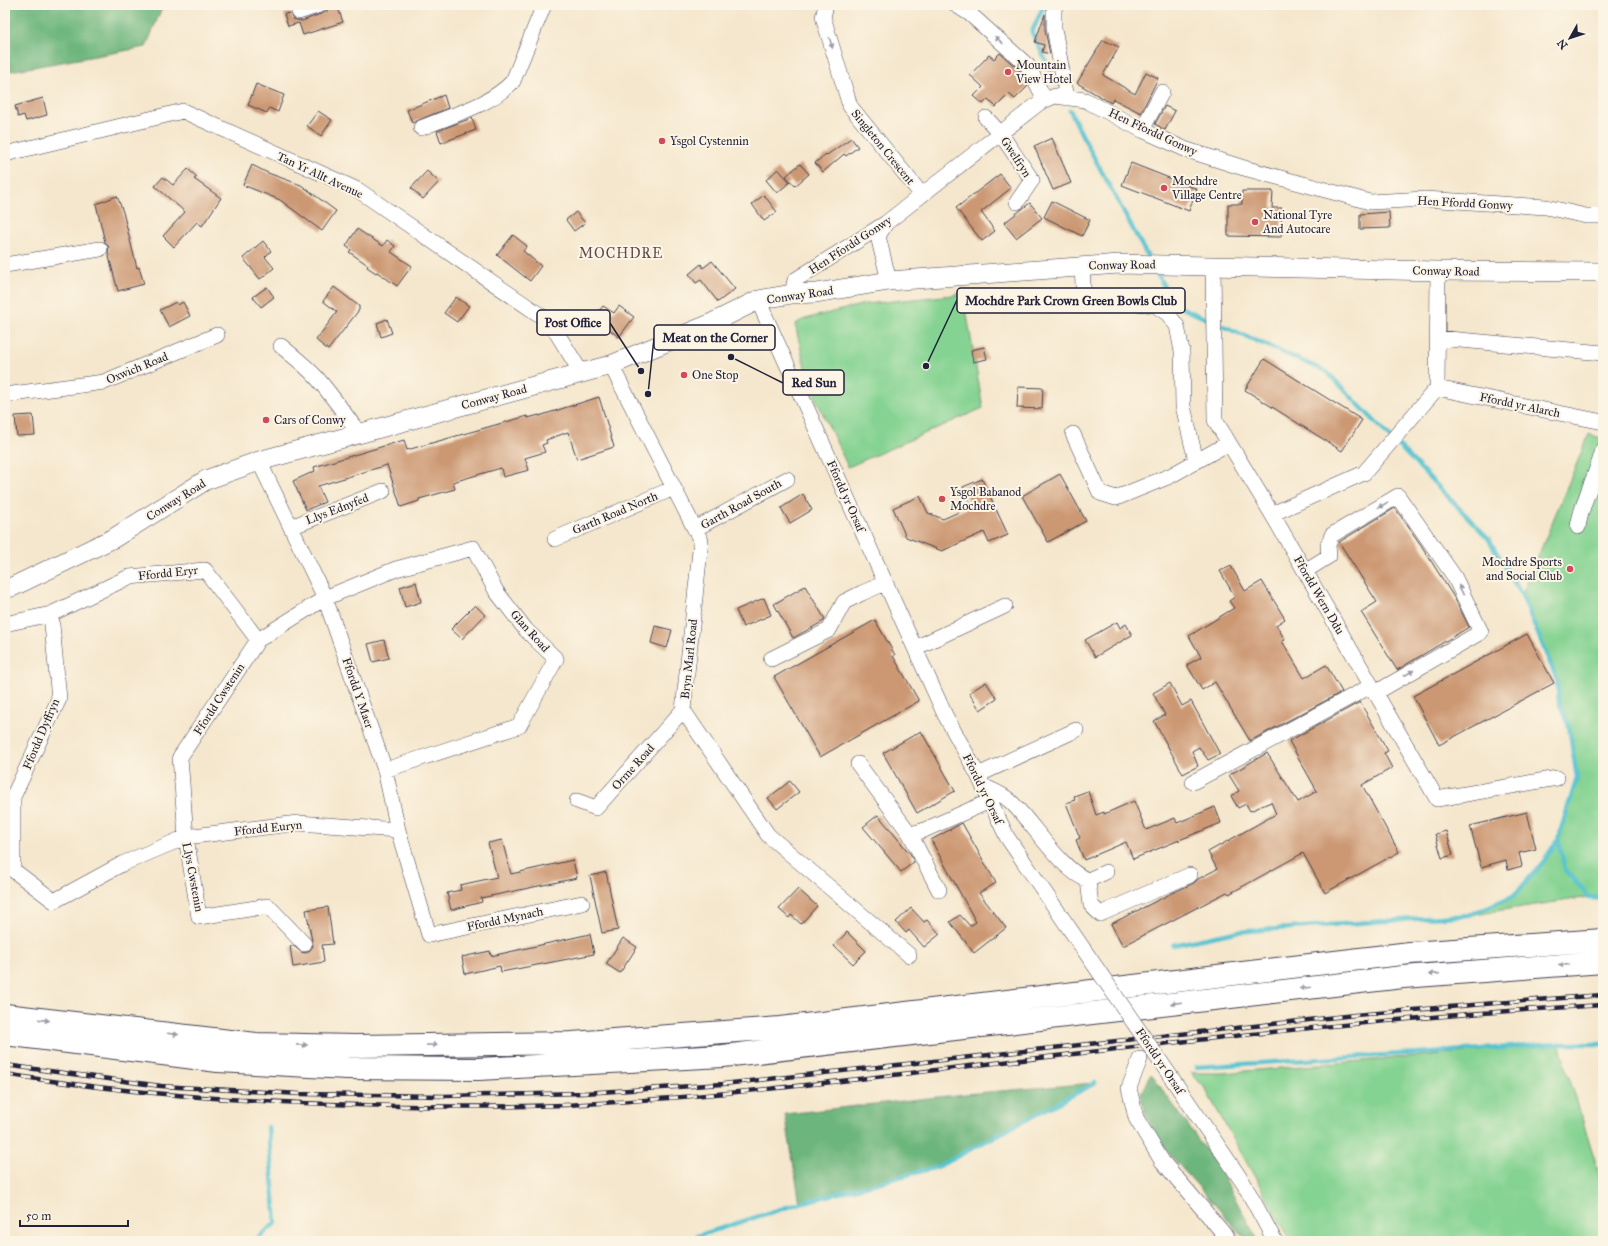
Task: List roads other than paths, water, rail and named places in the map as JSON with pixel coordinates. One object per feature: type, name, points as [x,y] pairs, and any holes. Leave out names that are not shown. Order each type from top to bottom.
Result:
[{"type":"highway","points":[[5,1015],[256,1044],[355,1046],[572,1043],[780,1028],[1410,953],[1603,940]]},
{"type":"highway","points":[[5,1034],[218,1061],[347,1068],[478,1069],[723,1056],[1403,977],[1603,962]]},
{"type":"main road","name":"Conway Road","points":[[5,588],[12,587],[114,538],[206,480],[259,461],[611,365],[710,324],[758,300],[792,294],[816,293],[889,281],[1119,264],[1438,271],[1603,272]]},
{"type":"street","points":[[299,12],[320,5]]},
{"type":"street","points":[[421,128],[472,107],[498,94],[513,81],[544,5]]},
{"type":"street","name":"Singleton Crescent","points":[[826,5],[823,17],[850,106],[922,195]]},
{"type":"street","points":[[956,5],[970,14],[1028,66],[1045,100]]},
{"type":"street","points":[[1056,5],[1054,9],[1054,28],[1067,98]]},
{"type":"street","points":[[1142,130],[1162,92]]},
{"type":"street","name":"Hen Ffordd Gonwy","points":[[792,294],[795,280],[886,223],[1039,103],[1055,96],[1085,100],[1142,130],[1188,150],[1244,168],[1370,202],[1425,199],[1546,207],[1586,216],[1603,216]]},
{"type":"street","name":"Tan Yr Allt Avenue","points":[[5,154],[183,111],[358,190],[550,322],[582,374]]},
{"type":"street","points":[[986,118],[1000,133]]},
{"type":"street","name":"Gwelfryn","points":[[1000,133],[1032,180],[1018,202]]},
{"type":"street","points":[[886,223],[878,236],[889,281]]},
{"type":"street","points":[[5,265],[100,249]]},
{"type":"street","points":[[1082,266],[1084,304]]},
{"type":"street","name":"Ffordd Wern Ddu","points":[[1213,266],[1215,420],[1272,514],[1437,799],[1557,778]]},
{"type":"street","points":[[1272,514],[1364,473],[1438,388],[1438,271]]},
{"type":"street","name":"Ffordd yr Orsaf","points":[[758,300],[945,715],[980,780],[1007,837],[1244,1184],[1275,1241]]},
{"type":"street","points":[[1136,303],[1156,305],[1168,314],[1177,326],[1182,351],[1183,406],[1196,461]]},
{"type":"street","name":"Oxwich Road","points":[[5,395],[104,382],[217,335]]},
{"type":"street","points":[[1438,338],[1603,353]]},
{"type":"street","points":[[281,346],[316,377],[360,434]]},
{"type":"street","name":"Bryn Marl Road","points":[[611,365],[701,541],[683,710],[768,836],[909,955]]},
{"type":"street","name":"Ffordd yr Alarch","points":[[1438,388],[1603,422]]},
{"type":"street","points":[[1073,434],[1100,493],[1116,498],[1170,476],[1229,443]]},
{"type":"street","points":[[1578,527],[1582,506],[1600,464],[1603,450]]},
{"type":"street","name":"Ffordd Y Maer","points":[[259,461],[326,598],[385,770],[398,830],[428,935]]},
{"type":"street","name":"Garth Road South","points":[[695,529],[787,479]]},
{"type":"street","name":"Garth Road North","points":[[555,539],[674,488]]},
{"type":"street","name":"Llys Ednyfed","points":[[291,526],[383,491]]},
{"type":"street","points":[[1193,782],[1481,632],[1454,576],[1398,496],[1332,535],[1328,545],[1329,556],[1305,572]]},
{"type":"street","name":"Glan Road","points":[[326,598],[396,569],[473,548],[496,591],[526,630],[556,660],[519,726],[385,770]]},
{"type":"street","name":"Ffordd Eryr","points":[[5,624],[51,614],[130,577],[204,570],[258,640]]},
{"type":"street","points":[[771,659],[829,630],[844,602],[885,583]]},
{"type":"street","name":"Ffordd Cwstenin","points":[[186,837],[180,757],[258,640],[326,598]]},
{"type":"street","points":[[914,648],[1005,606]]},
{"type":"street","name":"Ffordd Dyffryn","points":[[51,614],[59,698],[9,798],[13,870],[54,901],[122,864],[186,837]]},
{"type":"street","name":"Orme Road","points":[[577,801],[596,808],[683,710]]},
{"type":"street","points":[[1076,730],[980,780],[1009,800],[1042,836],[1060,859],[1079,877],[1088,880],[1106,872]]},
{"type":"street","points":[[858,764],[910,834],[940,890]]},
{"type":"street","points":[[910,834],[922,831],[990,801]]},
{"type":"street","name":"Ffordd Euryn","points":[[186,837],[298,823],[398,830]]},
{"type":"street","name":"Llys Cwstenin","points":[[186,837],[199,917],[268,906],[304,944]]},
{"type":"street","points":[[1088,880],[1091,905],[1100,914],[1190,875]]},
{"type":"street","name":"Ffordd Mynach","points":[[428,935],[582,903]]},
{"type":"street","points":[[1140,1059],[1129,1088],[1136,1118],[1162,1161],[1230,1241]]},
{"type":"waterway","points":[[1044,5],[1032,32],[1057,84]]},
{"type":"waterway","points":[[1070,110],[1149,259]]},
{"type":"waterway","points":[[1155,269],[1173,304],[1327,372],[1488,538],[1522,595],[1557,680],[1559,703],[1569,727],[1577,778],[1558,839],[1544,861],[1515,895],[1469,915],[1235,932],[1173,945]]},
{"type":"waterway","points":[[1558,839],[1565,869],[1589,897],[1603,898]]},
{"type":"waterway","points":[[1196,1067],[1559,1044],[1603,1044]]},
{"type":"waterway","points":[[692,1241],[697,1236],[800,1203],[937,1167],[1095,1083]]},
{"type":"waterway","points":[[254,1241],[276,1223],[268,1127]]},
{"type":"railway","points":[[5,1065],[161,1086],[300,1094],[444,1096],[584,1093],[723,1084],[1355,1015],[1603,995]]},
{"type":"railway","points":[[5,1074],[49,1081],[181,1096],[270,1102],[443,1107],[584,1104],[765,1089],[1334,1026],[1468,1014],[1603,1005]]},
{"type":"place","name":"Mountain View Hotel","points":[[1008,72]]},
{"type":"place","name":"Ysgol Cystennin","points":[[662,141]]},
{"type":"place","name":"Mochdre Village Centre","points":[[1164,188]]},
{"type":"place","name":"National Tyre And Autocare","points":[[1255,222]]},
{"type":"place","name":"Red Sun","points":[[731,357]]},
{"type":"place","name":"Mochdre Park Crown Green Bowls Club","points":[[926,366]]},
{"type":"place","name":"Post Office","points":[[641,371]]},
{"type":"place","name":"One Stop","points":[[684,375]]},
{"type":"place","name":"Meat on the Corner","points":[[648,394]]},
{"type":"place","name":"Cars of Conwy","points":[[266,420]]},
{"type":"place","name":"Ysgol Babanod Mochdre","points":[[942,499]]},
{"type":"place","name":"Mochdre Sports and Social Club","points":[[1570,569]]},
{"type":"district","name":"MOCHDRE","points":[[621,253]]}]
